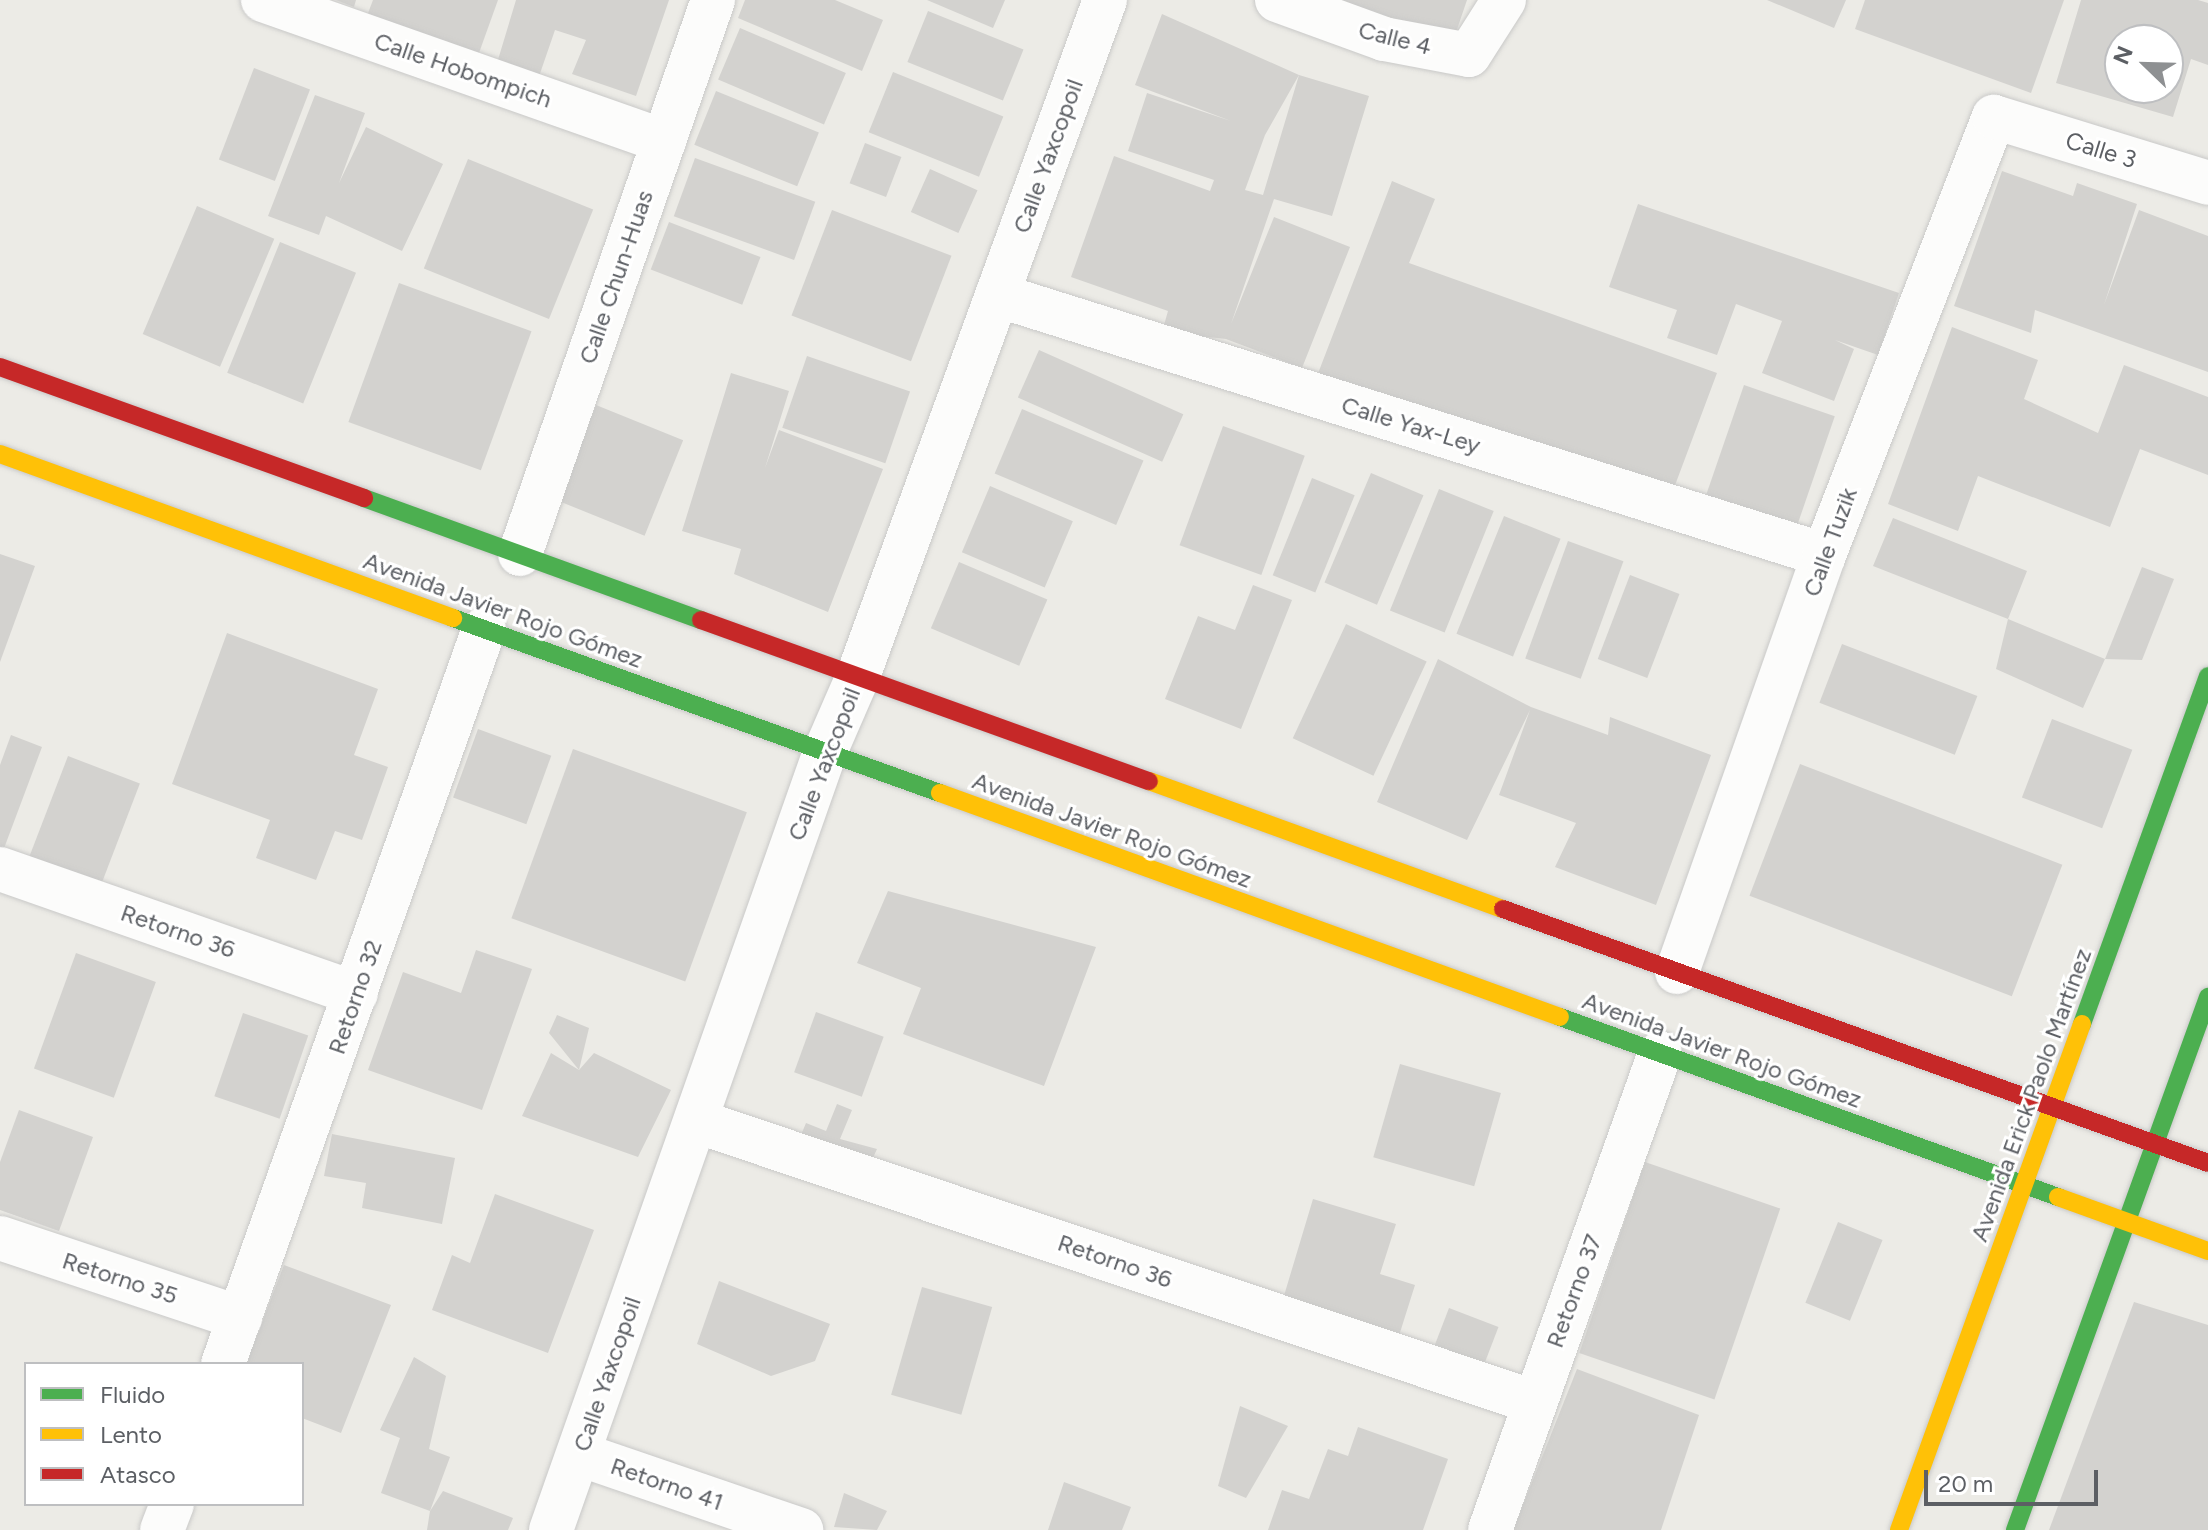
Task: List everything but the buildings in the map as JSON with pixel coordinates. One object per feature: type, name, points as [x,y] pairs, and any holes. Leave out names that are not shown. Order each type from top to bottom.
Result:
[{"type":"main road","points":[[0,367],[2208,1163]]},
{"type":"main road","name":"Avenida Javier Rojo Gómez","points":[[0,454],[2208,1251]]},
{"type":"main road","name":"Avenida Erick Paolo Martínez","points":[[1899,1530],[2208,676]]},
{"type":"main road","points":[[2015,1530],[2208,997]]},
{"type":"street","name":"Calle Hobompich","points":[[263,0],[664,141]]},
{"type":"street","name":"Calle Chun-Huas","points":[[520,554],[713,0]]},
{"type":"street","name":"Calle Yaxcopoil","points":[[551,1530],[825,752],[858,676],[1105,0]]},
{"type":"street","name":"Calle 4","points":[[1277,0],[1384,39],[1469,55],[1504,0]]},
{"type":"street","name":"Calle 3","points":[[1994,117],[2208,183]]},
{"type":"street","name":"Calle Tuzik","points":[[1677,972],[1824,555],[1994,117]]},
{"type":"street","name":"Calle Yax-Ley","points":[[997,295],[1824,555]]},
{"type":"street","name":"Retorno 32","points":[[224,1362],[484,629]]},
{"type":"street","name":"Retorno 36","points":[[0,869],[356,994]]},
{"type":"street","name":"Retorno 37","points":[[1490,1530],[1660,1053]]},
{"type":"street","name":"Retorno 36","points":[[696,1121],[1534,1402]]},
{"type":"street","name":"Retorno 35","points":[[0,1238],[240,1318]]},
{"type":"street","name":"Retorno 41","points":[[579,1454],[801,1530]]},
{"type":"street","points":[[162,1530],[171,1506]]},
{"type":"traffic: fast","points":[[364,498],[701,620]]},
{"type":"traffic: fast","points":[[453,618],[940,793]]},
{"type":"traffic: fast","points":[[2082,1024],[2208,676]]},
{"type":"traffic: fast","points":[[2015,1530],[2208,997]]},
{"type":"traffic: fast","points":[[1560,1017],[2058,1197]]},
{"type":"traffic: slow","points":[[0,454],[453,618]]},
{"type":"traffic: slow","points":[[1149,781],[1503,909]]},
{"type":"traffic: slow","points":[[940,793],[1560,1017]]},
{"type":"traffic: slow","points":[[1899,1530],[2082,1024]]},
{"type":"traffic: slow","points":[[2058,1197],[2208,1251]]},
{"type":"traffic: jam","points":[[0,367],[364,498]]},
{"type":"traffic: jam","points":[[701,620],[1149,781]]},
{"type":"traffic: jam","points":[[1503,909],[2208,1163]]}]
